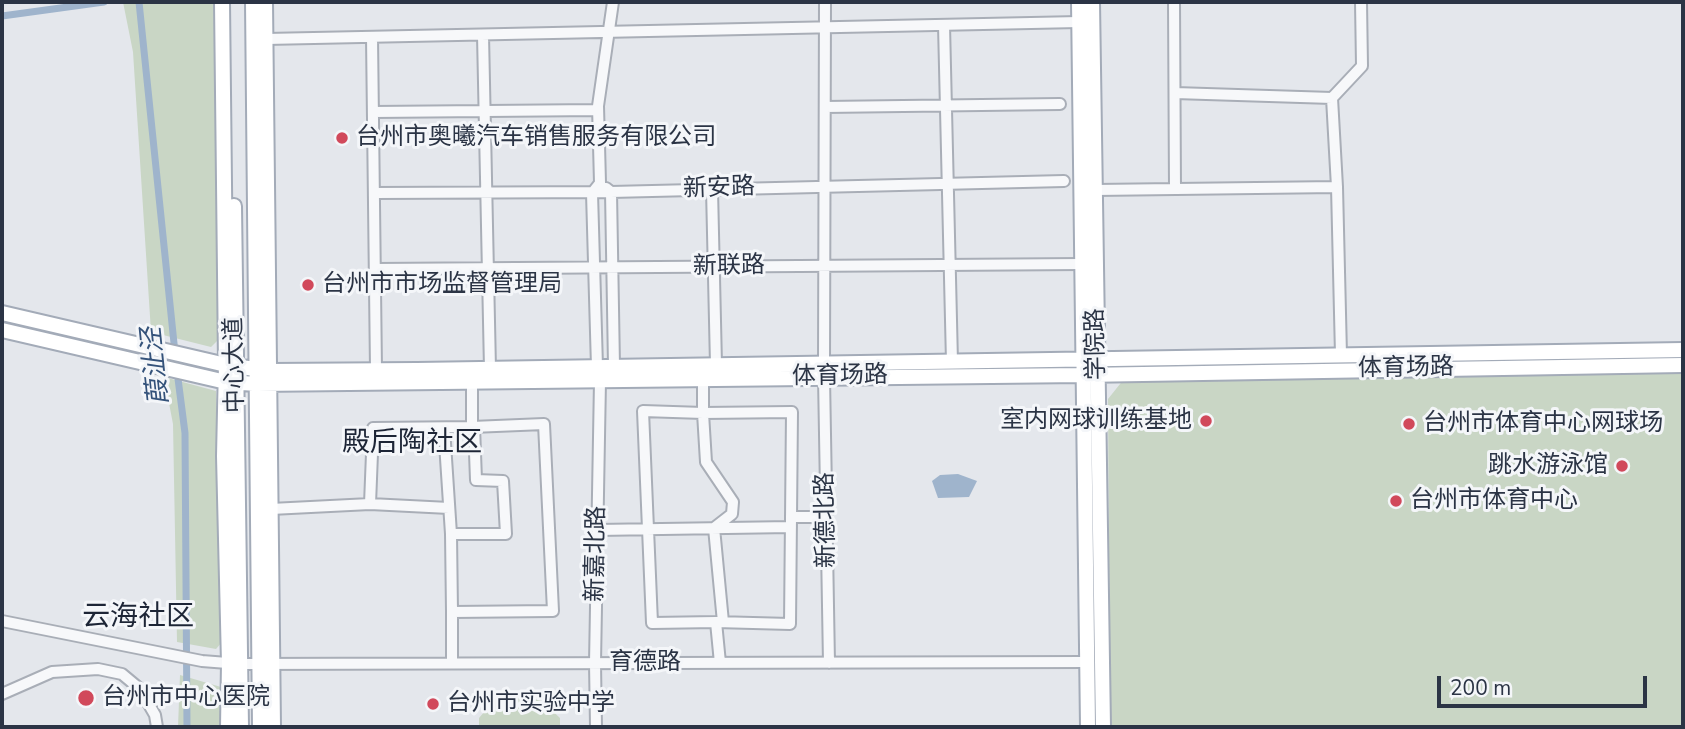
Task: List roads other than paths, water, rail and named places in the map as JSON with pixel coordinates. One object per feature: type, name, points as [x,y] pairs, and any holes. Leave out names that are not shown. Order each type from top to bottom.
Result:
[{"type":"main road","points":[[222,2],[231,366]]},
{"type":"main road","name":"中心大道","points":[[231,2],[234,226],[231,382],[238,532],[235,664],[241,727]]},
{"type":"main road","name":"中心大道","points":[[253,2],[257,223],[264,377]]},
{"type":"main road","points":[[265,2],[269,211],[264,377],[265,663],[273,727]]},
{"type":"main road","name":"学院路","points":[[1079,2],[1082,264],[1090,367],[1103,727]]},
{"type":"main road","name":"学院路","points":[[1088,727],[1090,367],[1095,190],[1092,2]]},
{"type":"main road","points":[[255,59],[267,86]]},
{"type":"main road","points":[[223,85],[232,69]]},
{"type":"main road","points":[[225,206],[234,226]]},
{"type":"main road","points":[[257,223],[269,211]]},
{"type":"main road","points":[[2,313],[231,366],[264,377],[376,370],[490,369],[598,374],[614,366],[716,365],[824,371],[951,362],[1090,367],[1341,355],[1683,350]]},
{"type":"main road","name":"体育场路","points":[[2,330],[231,382],[264,377],[472,382],[598,374],[703,379],[824,371],[1090,367],[1683,365]]},
{"type":"main road","points":[[228,727],[235,664],[225,511],[231,382]]},
{"type":"main road","points":[[225,511],[238,532]]},
{"type":"main road","points":[[260,727],[271,531],[264,511]]},
{"type":"street","points":[[592,192],[600,183],[598,110],[613,2]]},
{"type":"street","name":"新德北路","points":[[825,2],[824,371],[829,663]]},
{"type":"street","points":[[1174,2],[1175,189]]},
{"type":"street","points":[[1341,355],[1332,98],[1362,66],[1361,2]]},
{"type":"street","points":[[266,39],[1079,22]]},
{"type":"street","points":[[944,25],[951,362]]},
{"type":"street","points":[[483,35],[490,369]]},
{"type":"street","points":[[372,37],[376,370]]},
{"type":"street","points":[[1175,93],[1332,98]]},
{"type":"street","points":[[825,107],[1060,104]]},
{"type":"street","points":[[373,112],[598,110]]},
{"type":"street","name":"新安路","points":[[374,193],[611,192],[1064,181]]},
{"type":"street","points":[[600,183],[611,192],[614,366]]},
{"type":"street","points":[[1095,190],[1337,187]]},
{"type":"street","points":[[712,189],[716,365]]},
{"type":"street","name":"新嘉北路","points":[[592,192],[598,374],[596,727]]},
{"type":"street","name":"新联路","points":[[375,269],[1082,264]]},
{"type":"street","points":[[703,379],[706,462],[733,502],[732,514],[714,528]]},
{"type":"street","points":[[451,534],[506,534],[503,481],[476,480],[472,382]]},
{"type":"street","points":[[643,411],[703,412],[792,412],[790,624],[652,623],[643,411]]},
{"type":"street","points":[[370,504],[373,428],[544,424],[553,611],[452,612]]},
{"type":"street","points":[[444,428],[451,534],[452,663]]},
{"type":"street","points":[[264,511],[370,504],[449,508]]},
{"type":"street","points":[[597,530],[714,528],[827,517]]},
{"type":"street","points":[[714,528],[720,663]]},
{"type":"street","name":"育德路","points":[[2,621],[202,661],[235,664],[1087,662]]},
{"type":"street","points":[[2,694],[52,673],[98,669],[122,674],[140,690],[155,715],[157,727]]},
{"type":"water","points":[[958,474],[977,481],[969,497],[938,498],[932,481],[940,475]]},
{"type":"waterway","points":[[2,16],[104,2]]},
{"type":"waterway","name":"葭沚泾","points":[[139,2],[175,353]]},
{"type":"waterway","name":"葭沚泾","points":[[177,371],[185,433],[187,727]]},
{"type":"place","name":"台州市奥曦汽车销售服务有限公司","points":[[342,138]]},
{"type":"place","name":"台州市市场监督管理局","points":[[308,285]]},
{"type":"place","name":"室内网球训练基地","points":[[1206,421]]},
{"type":"place","name":"台州市体育中心网球场","points":[[1409,424]]},
{"type":"place","name":"跳水游泳馆","points":[[1622,466]]},
{"type":"place","name":"台州市体育中心","points":[[1396,501]]},
{"type":"place","name":"台州市中心医院","points":[[86,698]]},
{"type":"place","name":"台州市实验中学","points":[[433,704]]},
{"type":"district","name":"殿后陶社区","points":[[412,444]]},
{"type":"district","name":"云海社区","points":[[138,618]]}]
